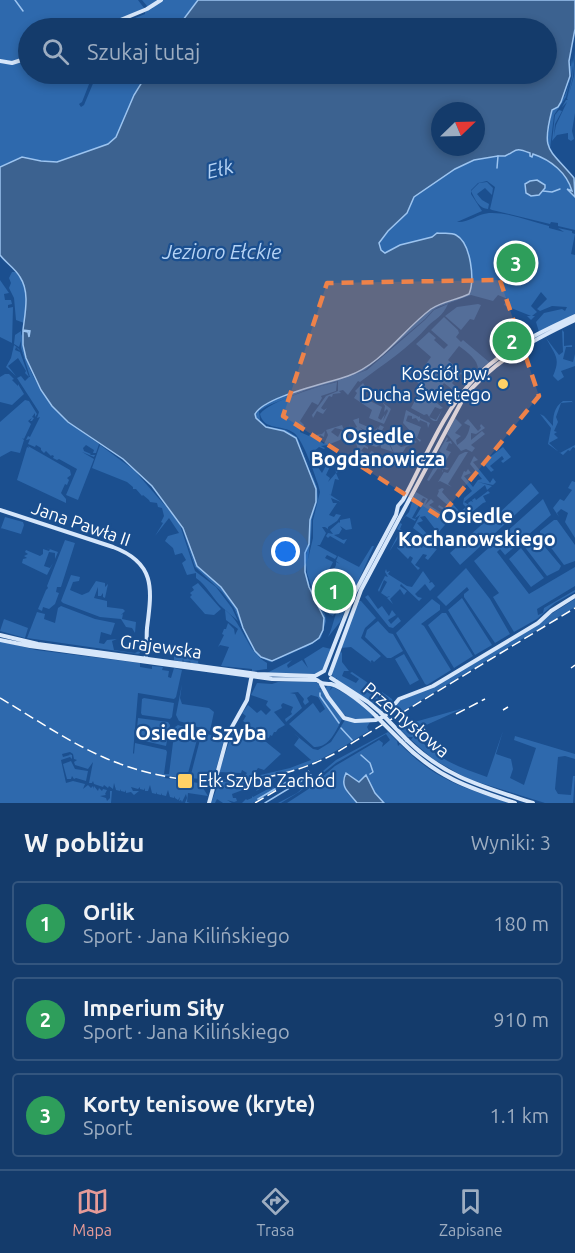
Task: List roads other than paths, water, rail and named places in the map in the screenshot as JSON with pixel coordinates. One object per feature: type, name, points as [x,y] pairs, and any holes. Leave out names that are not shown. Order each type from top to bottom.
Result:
[{"type":"street","points":[[126,18],[144,11],[161,0]]},
{"type":"street","points":[[0,61],[12,63],[18,61]]},
{"type":"street","points":[[575,318],[488,366],[461,395],[399,506],[354,594],[324,671],[319,675],[320,682],[339,713],[346,718],[357,721],[378,720],[387,714],[399,699],[437,684],[538,623],[550,611],[575,596]]},
{"type":"street","points":[[325,693],[331,676],[330,668],[360,590],[405,509],[434,450],[463,399],[490,369],[518,348]]},
{"type":"street","points":[[399,506],[400,512],[405,509]]},
{"type":"street","name":"Jana Pawła II","points":[[0,510],[116,548],[137,560],[145,570],[150,586],[144,660]]},
{"type":"street","name":"Grajewska","points":[[0,637],[37,647],[144,660],[252,677],[320,682]]},
{"type":"street","name":"Przemysłowa","points":[[324,671],[368,702],[420,760],[449,779],[515,803]]},
{"type":"street","name":"Grajewska","points":[[252,677],[319,675]]},
{"type":"street","points":[[209,803],[230,730],[247,700],[252,677]]},
{"type":"street","name":"Przemysłowa","points":[[320,682],[358,700],[432,762],[460,778],[533,803]]},
{"type":"water","name":"Jezioro Ełckie","points":[[198,0],[575,0],[575,29],[569,61],[570,76],[561,102],[552,110],[547,134],[553,154],[574,178],[575,197],[567,189],[572,191],[570,184],[557,168],[540,157],[533,154],[532,157],[530,153],[521,150],[505,156],[474,160],[455,169],[414,197],[407,213],[379,243],[381,250],[385,253],[400,245],[432,237],[437,233],[456,235],[465,246],[470,262],[472,280],[469,294],[431,309],[382,355],[360,371],[271,401],[255,414],[256,418],[266,427],[284,431],[296,438],[316,489],[316,502],[310,520],[309,544],[305,553],[305,572],[309,587],[324,618],[323,630],[319,638],[312,643],[272,661],[261,657],[255,651],[243,628],[237,609],[221,587],[197,566],[183,528],[152,486],[123,459],[68,422],[52,406],[41,390],[26,358],[23,331],[28,332],[29,337],[30,331],[23,330],[25,289],[16,271],[0,255],[0,167],[22,157],[57,162],[108,144],[116,137],[141,84],[557,84],[557,18],[184,18]]},
{"type":"water","points":[[537,180],[545,185],[545,188],[539,195],[531,196],[526,193],[525,184]]},
{"type":"water","points":[[346,773],[359,782],[366,775],[375,793],[384,803],[357,803],[345,786]]},
{"type":"waterway","points":[[15,0],[23,11]]},
{"type":"waterway","points":[[497,168],[498,156]]},
{"type":"waterway","points":[[543,191],[552,192],[560,189]]},
{"type":"waterway","points":[[320,693],[339,723]]},
{"type":"waterway","points":[[341,728],[352,740]]},
{"type":"waterway","points":[[361,755],[370,763],[373,772],[370,774]]},
{"type":"waterway","points":[[265,803],[311,775]]},
{"type":"waterway","points":[[258,799],[292,779]]},
{"type":"railway","points":[[0,698],[76,744],[131,768],[189,780],[249,780],[278,775],[334,754],[575,608]]},
{"type":"railway","points":[[571,668],[575,665]]},
{"type":"railway","points":[[456,714],[485,699]]},
{"type":"railway","points":[[503,710],[508,707]]},
{"type":"railway","points":[[419,732],[425,729]]},
{"type":"railway","points":[[255,803],[309,771]]},
{"type":"place","name":"Korty tenisowe (kryte)","points":[[516,263]]},
{"type":"place","name":"Imperium Siły","points":[[512,341]]},
{"type":"place","name":"Kościół pw. Ducha Świętego","points":[[503,384]]},
{"type":"place","name":"Orlik","points":[[334,591]]},
{"type":"place","name":"Ełk Szyba Zachód","points":[[185,781]]},
{"type":"district","name":"Osiedle Bogdanowicza","points":[[378,448]]},
{"type":"district","name":"Osiedle Kochanowskiego","points":[[477,528]]},
{"type":"district","name":"Osiedle Szyba","points":[[201,733]]},
{"type":"water label","name":"Ełk","points":[[220,169]]}]
